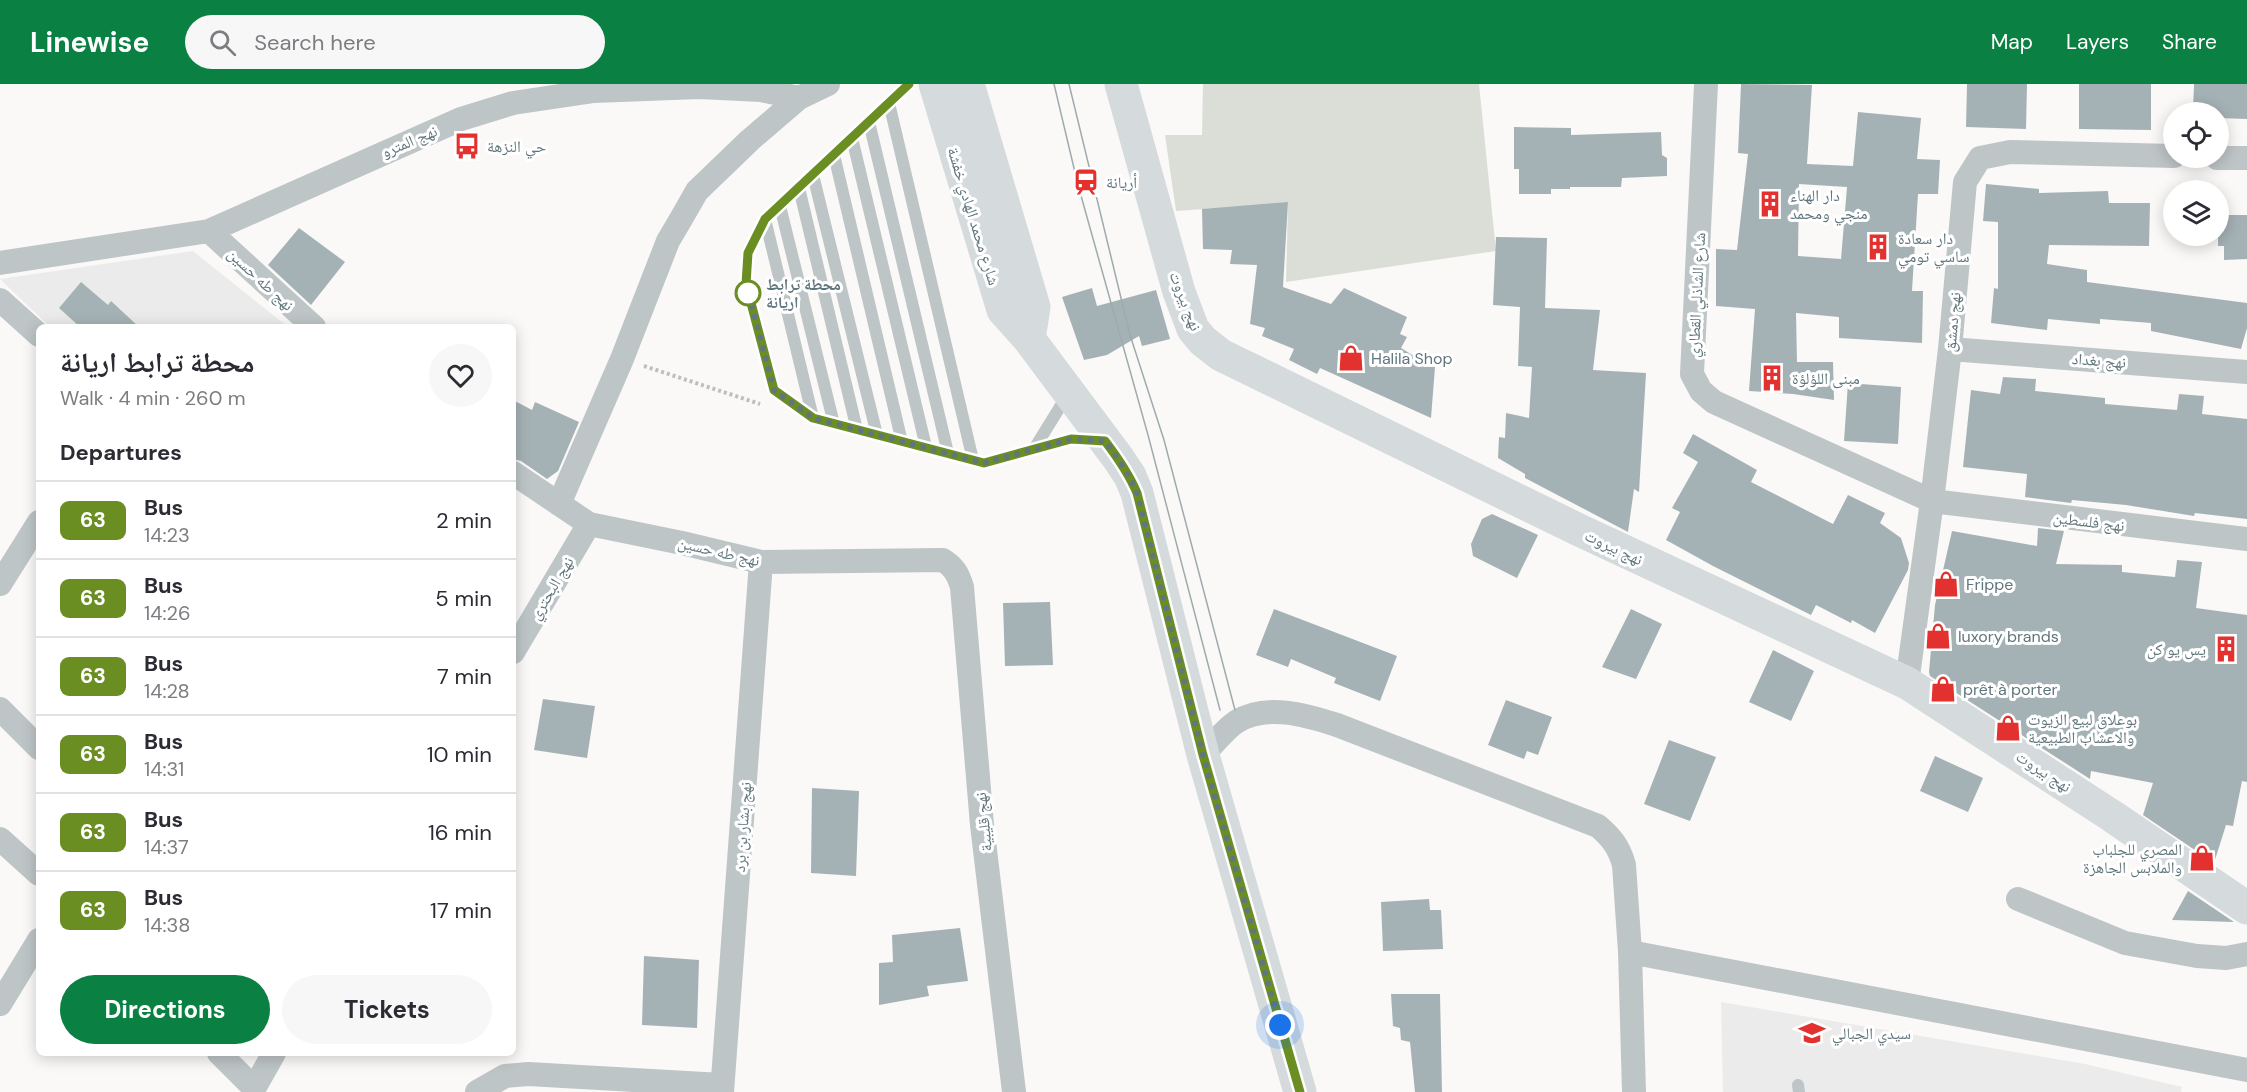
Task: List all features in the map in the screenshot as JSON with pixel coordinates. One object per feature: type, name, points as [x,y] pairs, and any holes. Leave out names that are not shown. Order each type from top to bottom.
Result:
[{"type":"street","points":[[560,504],[622,359],[668,241],[697,191],[750,140],[799,98],[828,84]]},
{"type":"street","name":"شارع محمد الهادي خفشة","points":[[935,84],[1003,310],[1029,339],[1105,441],[1130,476],[1137,493],[1203,755],[1300,1092]]},
{"type":"street","name":"شارع محمد الهادي خفشة","points":[[968,84],[1034,307],[1029,339]]},
{"type":"street","name":"نهج بيروت","points":[[1121,84],[1179,292],[1193,329],[1203,341],[1221,355],[1577,529],[1907,683],[2112,816],[2247,908]]},
{"type":"street","name":"شارع الشاذلي القطاري","points":[[1706,84],[1692,374],[1701,391],[1714,402],[1932,501]]},
{"type":"street","name":"نهج المترو","points":[[0,263],[209,231],[461,119],[513,103],[594,91],[699,87],[761,90],[799,98]]},
{"type":"street","name":"نهج دمشق","points":[[1907,683],[1950,349],[1965,182],[1980,158],[2010,152],[2163,156]]},
{"type":"street","points":[[2229,158],[2247,158]]},
{"type":"street","name":"نهج طه حسين","points":[[209,231],[311,324]]},
{"type":"street","points":[[0,300],[36,332]]},
{"type":"street","name":"نهج بغداد","points":[[1950,349],[2247,372]]},
{"type":"street","name":"نهج طه حسين","points":[[516,475],[589,524],[761,562],[943,560]]},
{"type":"street","name":"نهج فلسطين","points":[[1932,501],[2247,539]]},
{"type":"street","name":"نهج البحتري","points":[[516,647],[589,524]]},
{"type":"street","points":[[0,584],[36,527]]},
{"type":"street","name":"نهج قليبية","points":[[943,560],[952,565],[959,576],[962,587],[982,825],[1014,1092]]},
{"type":"street","name":"نهج بشار بن برد","points":[[722,1088],[761,562]]},
{"type":"street","points":[[0,709],[36,745]]},
{"type":"street","points":[[1203,755],[1235,723],[1250,715],[1275,712],[1304,715],[1337,725],[1598,826],[1612,838],[1621,852],[1624,865],[1630,952],[1634,1092]]},
{"type":"street","points":[[0,839],[36,871]]},
{"type":"street","points":[[2018,899],[2125,943],[2197,956],[2226,958],[2247,954]]},
{"type":"street","points":[[0,1004],[36,945]]},
{"type":"street","points":[[1630,952],[2247,1070]]},
{"type":"street","points":[[222,1056],[253,1090],[272,1056]]},
{"type":"street","points":[[477,1092],[505,1076],[528,1074],[722,1088]]},
{"type":"lane","points":[[909,84],[765,219],[748,253],[746,284],[774,390],[813,418],[984,463],[1071,439],[1105,441]]},
{"type":"lane","points":[[889,103],[973,460]]},
{"type":"lane","points":[[869,122],[948,453]]},
{"type":"lane","points":[[852,138],[926,447]]},
{"type":"lane","points":[[834,155],[902,442]]},
{"type":"lane","points":[[813,175],[877,435]]},
{"type":"lane","points":[[799,188],[857,430]]},
{"type":"lane","points":[[780,206],[834,424]]},
{"type":"lane","points":[[765,219],[813,418]]},
{"type":"lane","points":[[1034,449],[1069,392]]},
{"type":"path","points":[[622,359],[764,405],[774,390]]},
{"type":"shaded area","points":[[1203,84],[1479,84],[1496,251],[1286,282],[1288,203],[1176,211],[1165,135],[1202,135]]},
{"type":"shaded area","points":[[193,251],[284,324],[47,324],[0,279]]},
{"type":"shaded area","name":"سيدي الجبالي","points":[[1721,1002],[2085,1064],[2182,1087],[2181,1092],[1723,1092]]},
{"type":"building","points":[[1741,84],[1812,85],[1807,164],[1853,166],[1858,112],[1921,118],[1917,159],[1940,160],[1938,194],[1918,194],[1912,291],[1923,291],[1922,343],[1839,338],[1839,317],[1796,313],[1797,362],[1833,362],[1834,400],[1749,391],[1755,309],[1716,306],[1716,249],[1737,250],[1748,154],[1738,153]],"holes":[[[1799,184],[1847,187],[1841,259],[1798,256]]]},
{"type":"building","points":[[1967,84],[2027,84],[2026,129],[1966,127]]},
{"type":"building","points":[[2079,84],[2151,84],[2151,130],[2079,129]]},
{"type":"building","points":[[2194,84],[2247,84],[2247,119],[2229,118],[2229,102],[2193,102]]},
{"type":"building","points":[[1514,127],[1571,128],[1571,135],[1661,132],[1662,155],[1667,158],[1667,176],[1622,178],[1621,187],[1570,187],[1570,189],[1551,189],[1551,194],[1519,194],[1519,169],[1514,169]]},
{"type":"building","points":[[1986,184],[2039,189],[2039,193],[2108,191],[2109,203],[2150,203],[2149,246],[2049,245],[2047,264],[2087,270],[2087,282],[2247,303],[2247,328],[2241,349],[2151,331],[2151,323],[2100,319],[2100,324],[2048,319],[2047,330],[1991,323],[1994,288],[1998,289],[1998,222],[1983,221]]},
{"type":"building","points":[[1288,202],[1283,287],[1331,304],[1344,288],[1407,317],[1400,334],[1407,337],[1401,348],[1414,356],[1412,363],[1435,367],[1431,418],[1320,368],[1317,374],[1289,360],[1294,349],[1262,336],[1265,328],[1250,324],[1257,265],[1230,264],[1232,250],[1203,249],[1202,209]]},
{"type":"building","points":[[2229,215],[2247,215],[2247,259],[2224,260],[2224,246],[2229,246]]},
{"type":"building","points":[[299,228],[345,262],[311,305],[268,265]]},
{"type":"building","points":[[1496,237],[1547,238],[1545,308],[1600,310],[1593,370],[1646,373],[1639,492],[1634,489],[1628,532],[1525,478],[1525,474],[1498,458],[1499,437],[1505,438],[1506,413],[1529,418],[1532,367],[1518,366],[1520,307],[1493,305]]},
{"type":"building","points":[[81,282],[108,305],[111,301],[136,324],[77,324],[59,308]]},
{"type":"building","points":[[1092,288],[1097,306],[1156,290],[1170,339],[1142,346],[1139,336],[1107,355],[1084,360],[1062,297]]},
{"type":"building","points":[[2003,377],[2036,379],[2035,391],[2105,398],[2105,404],[2177,410],[2179,394],[2204,396],[2202,414],[2247,419],[2247,519],[2195,513],[2194,516],[2126,505],[2072,500],[2071,503],[2025,497],[2027,474],[1963,467],[1971,390],[2000,394]]},
{"type":"building","points":[[1848,383],[1901,387],[1898,444],[1844,441]]},
{"type":"building","points":[[516,402],[532,410],[535,402],[579,422],[558,471],[547,479],[516,460]]},
{"type":"building","points":[[1693,434],[1757,470],[1751,482],[1833,524],[1848,495],[1885,513],[1880,523],[1901,538],[1909,563],[1908,570],[1875,633],[1852,620],[1851,623],[1816,605],[1811,615],[1666,540],[1680,512],[1672,508],[1698,462],[1683,453]]},
{"type":"building","points":[[1492,514],[1538,535],[1517,578],[1473,556],[1471,544],[1482,519]]},
{"type":"building","points":[[2038,528],[2064,531],[2056,564],[2122,565],[2122,572],[2175,577],[2177,560],[2202,562],[2196,608],[2247,615],[2247,782],[2242,781],[2233,826],[2226,825],[2214,863],[2143,815],[2153,783],[2091,771],[2090,779],[1930,676],[1935,605],[1952,531],[2037,546]]},
{"type":"building","points":[[1050,602],[1053,665],[1005,666],[1003,603]]},
{"type":"building","points":[[1274,609],[1397,656],[1380,701],[1334,683],[1336,678],[1291,659],[1288,667],[1256,655]]},
{"type":"building","points":[[1631,609],[1662,624],[1636,679],[1602,667]]},
{"type":"building","points":[[1773,650],[1814,671],[1791,721],[1749,702]]},
{"type":"building","points":[[543,699],[595,706],[587,758],[534,750]]},
{"type":"building","points":[[1506,700],[1552,717],[1538,755],[1527,751],[1524,759],[1488,745]]},
{"type":"building","points":[[1669,740],[1716,757],[1690,821],[1644,804]]},
{"type":"building","points":[[1935,756],[1983,778],[1968,812],[1920,791]]},
{"type":"building","points":[[812,788],[859,791],[856,876],[811,873]]},
{"type":"building","points":[[2188,891],[2234,922],[2172,920]]},
{"type":"building","points":[[1429,899],[1430,910],[1441,910],[1443,949],[1383,951],[1381,902]]},
{"type":"building","points":[[960,928],[968,981],[927,986],[929,996],[879,1005],[879,963],[893,962],[892,935]]},
{"type":"building","points":[[644,956],[699,960],[697,1028],[642,1025]]},
{"type":"building","points":[[1391,994],[1440,994],[1442,1092],[1415,1092],[1410,1042],[1401,1040],[1400,1028],[1393,1026]]},
{"type":"tram line","points":[[1054,84],[1078,185],[1148,435],[1220,710]]},
{"type":"tram line","points":[[1069,84],[1130,335],[1164,440],[1235,710]]},
{"type":"bus line","name":"63","points":[[909,84],[765,219],[748,253],[746,284],[774,390],[813,418],[984,463],[1071,439],[1105,441],[1118,458],[1130,476],[1137,493],[1203,755],[1300,1092]]},
{"type":"place","name":"حي النزهة","points":[[467,146]]},
{"type":"place","name":"أريانة","points":[[1086,182]]},
{"type":"place","name":"دار الهناء منجي ومحمد","points":[[1770,204]]},
{"type":"place","name":"دار سعادة ساسي تومي","points":[[1878,247]]},
{"type":"place","name":"محطة ترابط اريانة","points":[[748,293]]},
{"type":"place","name":"Halila Shop","points":[[1351,358]]},
{"type":"place","name":"مبنى اللؤلؤة","points":[[1772,378]]},
{"type":"place","name":"Frippe","points":[[1946,584]]},
{"type":"place","name":"luxory brands","points":[[1938,636]]},
{"type":"place","name":"يس يو كن","points":[[2226,649]]},
{"type":"place","name":"prêt à porter","points":[[1943,689]]},
{"type":"place","name":"بوعلاق لبيع الزيوت والاعشاب الطبيعية","points":[[2008,728]]},
{"type":"place","name":"المصري للجلباب والملابس الجاهزة","points":[[2202,858]]},
{"type":"place","name":"سيدي الجبالي","points":[[1812,1033]]},
{"type":"route","points":[[748,293],[746,284],[774,390],[813,418],[984,463],[1071,439],[1105,441],[1118,458],[1130,476],[1137,493],[1203,755],[1280,1025]]}]
